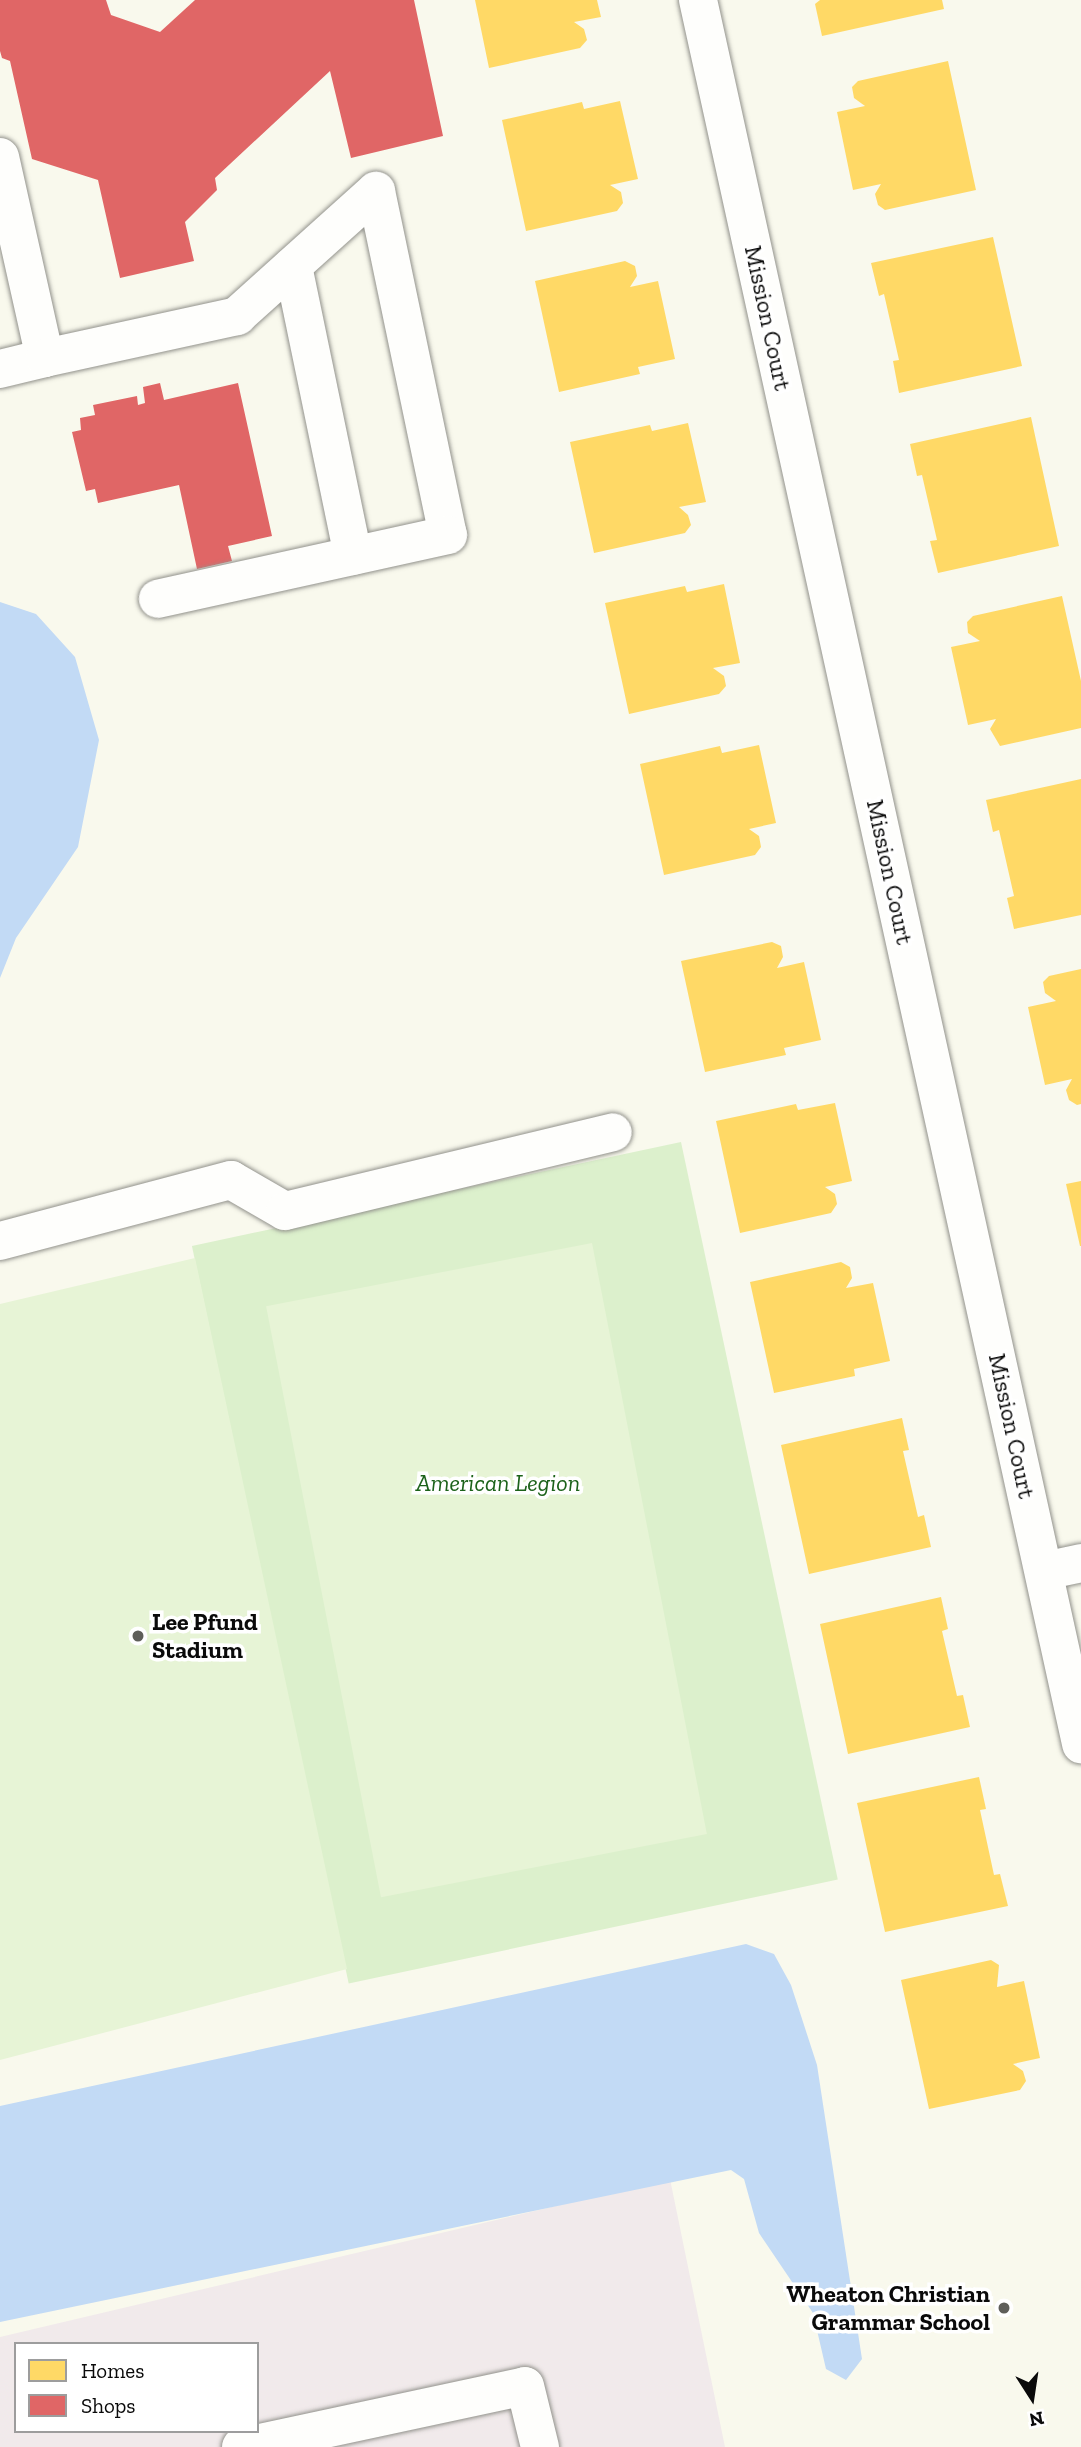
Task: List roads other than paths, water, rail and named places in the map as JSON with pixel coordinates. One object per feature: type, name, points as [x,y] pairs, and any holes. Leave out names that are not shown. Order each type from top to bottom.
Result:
[{"type":"street","name":"Mission Court","points":[[698,0],[1081,1744]]},
{"type":"street","points":[[0,157],[45,358]]},
{"type":"street","points":[[0,369],[237,316],[376,191],[448,535],[158,599]]},
{"type":"street","points":[[293,266],[353,556]]},
{"type":"street","points":[[0,1241],[231,1180],[285,1211],[613,1132]]},
{"type":"street","points":[[1044,1571],[1081,1563]]},
{"type":"street","points":[[241,2447],[525,2386],[540,2447]]},
{"type":"water","points":[[0,602],[36,614],[75,657],[99,740],[78,847],[16,938],[0,978]]},
{"type":"water","points":[[746,1944],[774,1954],[791,1985],[817,2065],[862,2359],[846,2380],[826,2369],[813,2313],[759,2233],[744,2179],[731,2170],[0,2322],[0,2106]]},
{"type":"place","name":"Lee Pfund Stadium","points":[[138,1636]]},
{"type":"place","name":"Wheaton Christian Grammar School","points":[[1004,2308]]},
{"type":"park label","name":"American Legion","points":[[498,1483]]}]
